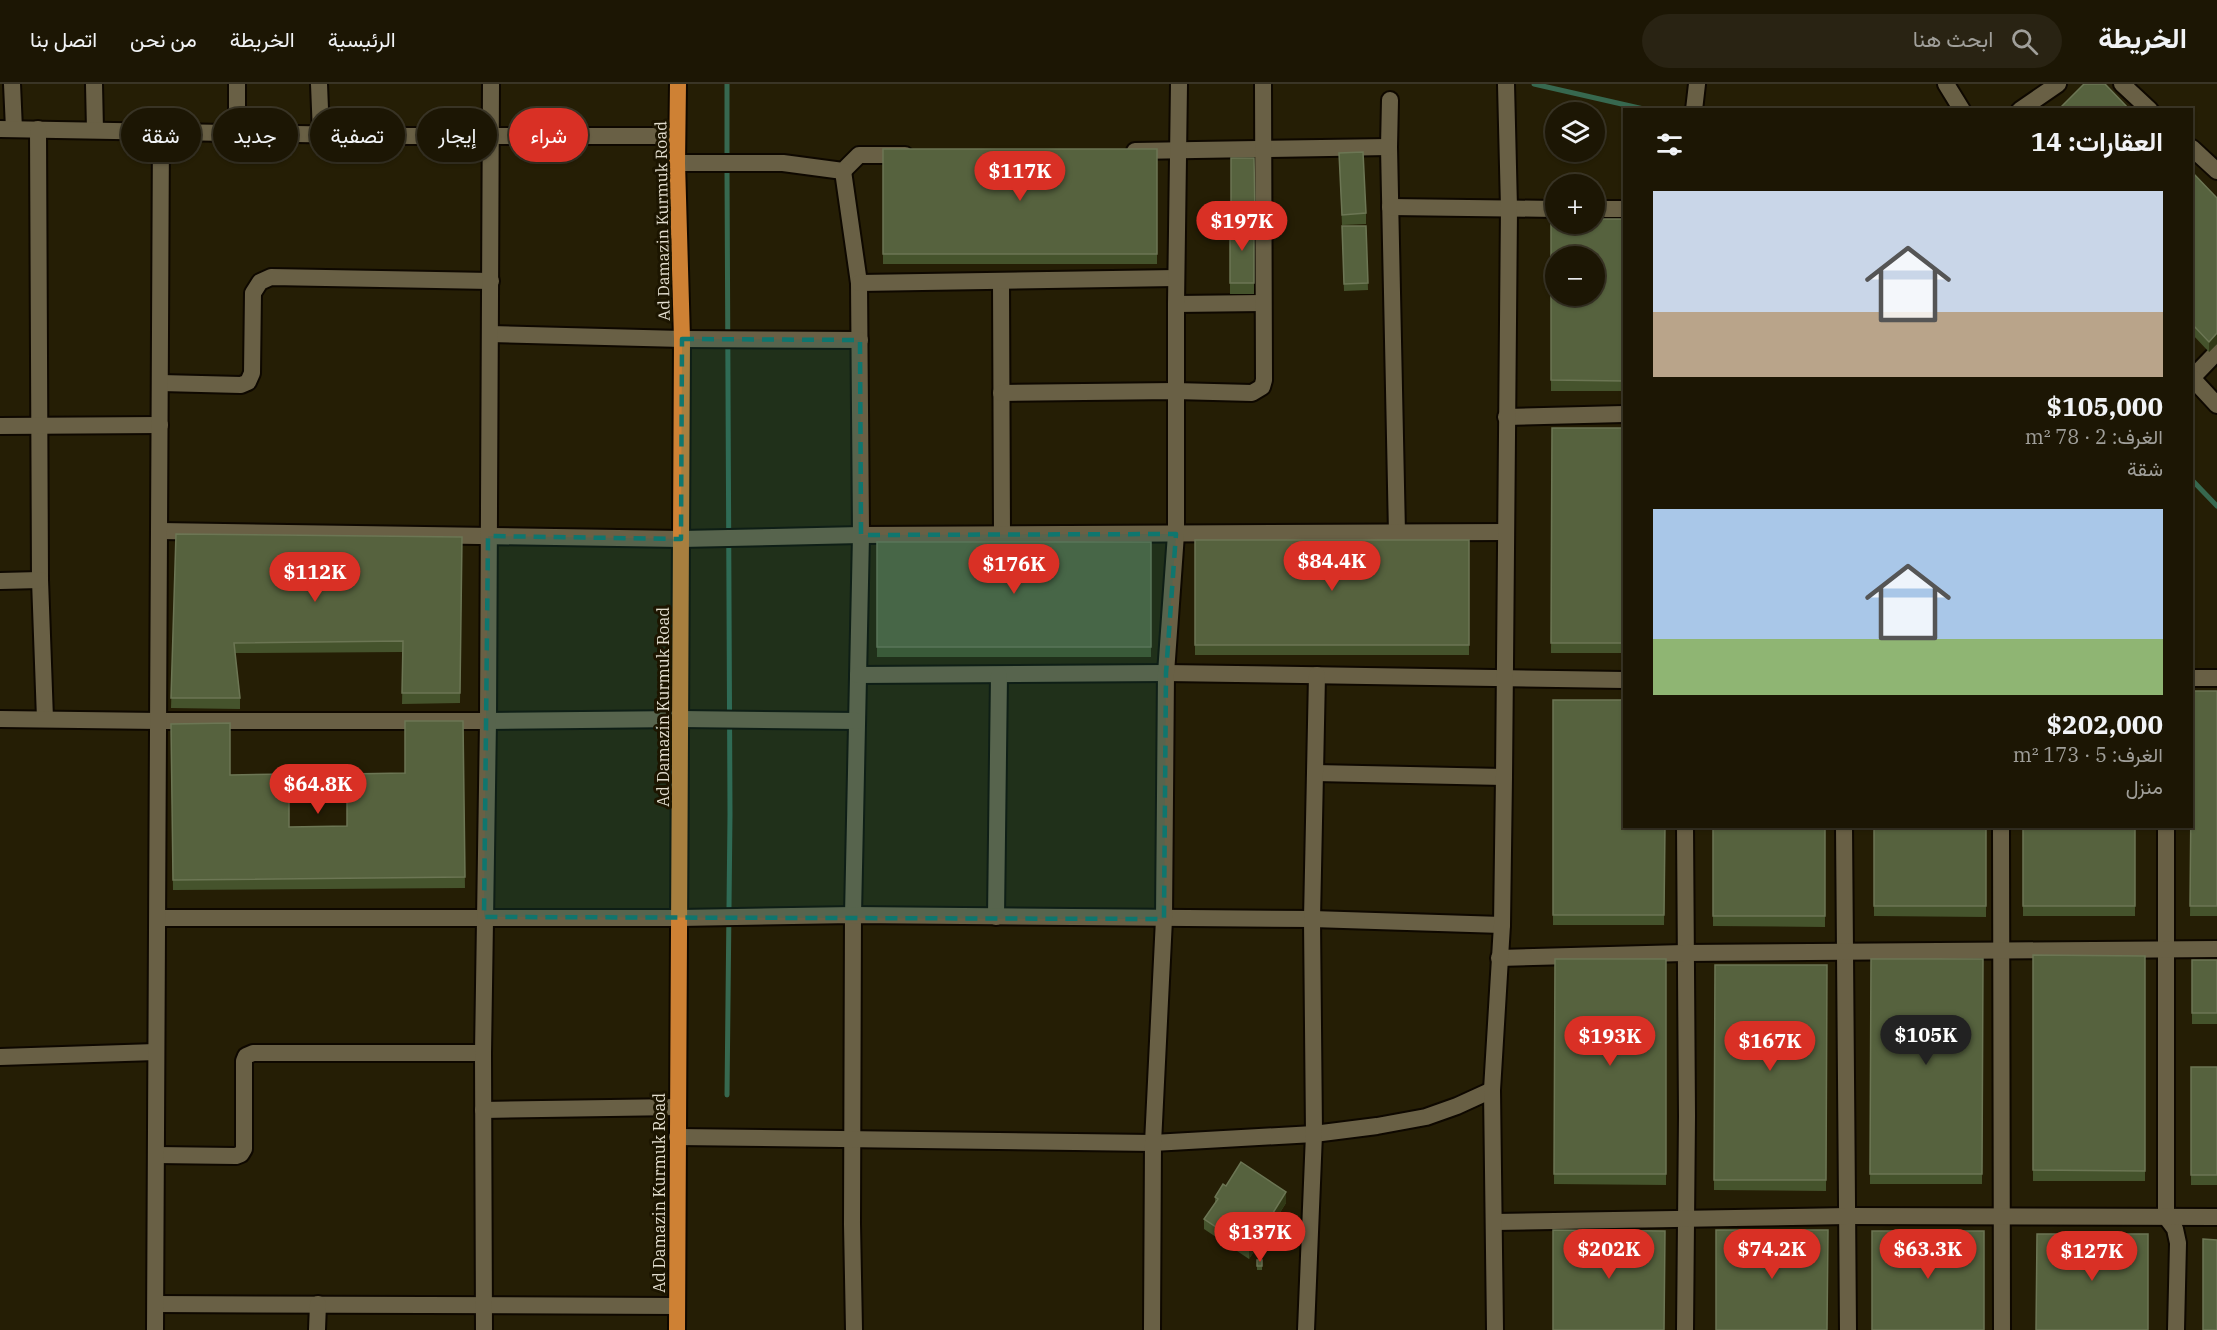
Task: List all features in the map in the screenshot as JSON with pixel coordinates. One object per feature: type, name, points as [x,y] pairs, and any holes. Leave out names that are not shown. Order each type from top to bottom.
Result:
[{"type":"highway","name":"Ad Damazin Kurmuk Road","points":[[677,1330],[682,339],[677,163],[678,84]]},
{"type":"street","points":[[12,84],[7,129],[121,130]]},
{"type":"street","points":[[94,84],[95,130]]},
{"type":"street","points":[[237,84],[237,108]]},
{"type":"street","points":[[319,84],[320,108]]},
{"type":"street","points":[[491,84],[491,108]]},
{"type":"street","points":[[1152,1330],[1153,1143],[1164,919],[1166,673],[1176,534],[1175,391],[1179,84]]},
{"type":"street","points":[[1001,393],[1257,391],[1262,387],[1264,380],[1263,84]]},
{"type":"street","points":[[1495,1330],[1492,1090],[1502,926],[1509,208],[1506,84]]},
{"type":"street","points":[[1694,108],[1697,84]]},
{"type":"street","points":[[1946,84],[1961,108]]},
{"type":"street","points":[[2023,108],[2058,84]]},
{"type":"street","points":[[2122,84],[2148,108]]},
{"type":"street","points":[[1390,100],[1397,534]]},
{"type":"street","points":[[38,129],[40,580],[45,719]]},
{"type":"street","points":[[497,135],[677,136]]},
{"type":"street","points":[[1120,151],[1389,147]]},
{"type":"street","points":[[2193,149],[2214,164]]},
{"type":"street","points":[[843,171],[859,155],[919,154]]},
{"type":"street","points":[[155,1330],[161,162]]},
{"type":"street","points":[[484,1330],[483,1053],[488,722],[491,162]]},
{"type":"street","points":[[677,163],[783,163],[843,171]]},
{"type":"street","points":[[843,171],[859,283],[860,340],[861,535],[854,915],[852,1224],[854,1330]]},
{"type":"street","points":[[1390,207],[1545,208]]},
{"type":"street","points":[[1605,209],[1623,209]]},
{"type":"street","points":[[161,383],[241,385],[248,382],[252,373],[253,293],[260,282],[271,277],[492,281]]},
{"type":"street","points":[[859,283],[1176,278]]},
{"type":"street","points":[[1001,281],[1002,535]]},
{"type":"street","points":[[1176,304],[1263,303]]},
{"type":"street","points":[[490,334],[682,339],[860,340]]},
{"type":"street","points":[[2193,377],[2217,352]]},
{"type":"street","points":[[2193,379],[2217,405]]},
{"type":"street","points":[[1506,417],[1623,414]]},
{"type":"street","points":[[0,426],[160,425]]},
{"type":"street","points":[[160,531],[681,539],[861,535],[1506,532]]},
{"type":"street","points":[[0,581],[40,580]]},
{"type":"street","points":[[858,675],[1166,673],[1623,680]]},
{"type":"street","points":[[996,917],[999,675]]},
{"type":"street","points":[[1306,1330],[1314,1134],[1312,919],[1317,675]]},
{"type":"street","points":[[2193,678],[2217,678]]},
{"type":"street","points":[[0,719],[488,722],[681,719],[857,721]]},
{"type":"street","points":[[1315,773],[1504,777]]},
{"type":"street","points":[[1685,828],[1685,1330]]},
{"type":"street","points":[[1844,828],[1848,1330]]},
{"type":"street","points":[[2001,828],[2002,1330]]},
{"type":"street","points":[[2166,828],[2168,949],[2166,1217],[2175,1229],[2178,1243],[2176,1330]]},
{"type":"street","points":[[158,918],[680,918],[854,915],[1312,919],[1502,926]]},
{"type":"street","points":[[1499,958],[2002,949],[2217,949]]},
{"type":"street","points":[[0,1057],[156,1052]]},
{"type":"street","points":[[156,1155],[236,1156],[241,1154],[244,1149],[244,1062],[246,1056],[253,1053],[483,1053]]},
{"type":"street","points":[[677,1137],[1153,1143],[1314,1134],[1426,1117],[1492,1090]]},
{"type":"street","points":[[483,1110],[678,1107]]},
{"type":"street","points":[[1494,1222],[1847,1216],[2217,1217]]},
{"type":"street","points":[[156,1304],[676,1306]]},
{"type":"street","points":[[317,1330],[318,1304]]},
{"type":"highlighted area","points":[[682,339],[860,340],[861,535],[1176,534],[1166,673],[1164,919],[484,917],[488,536],[681,539]]},
{"type":"building","points":[[2084,84],[2105,84],[2128,108],[2060,108]]},
{"type":"building","points":[[883,149],[1157,149],[1157,254],[883,254]]},
{"type":"building","points":[[1363,152],[1366,213],[1342,215],[1339,153]]},
{"type":"building","points":[[1231,158],[1254,158],[1255,215],[1231,215]]},
{"type":"building","points":[[2193,173],[2217,198],[2217,333],[2209,342],[2193,325]]},
{"type":"building","points":[[1605,219],[1623,219],[1623,381],[1551,380],[1551,306],[1605,306],[1605,246],[1551,246],[1551,234],[1605,234]]},
{"type":"building","points":[[1230,222],[1254,222],[1254,283],[1230,283]]},
{"type":"building","points":[[1342,226],[1366,226],[1368,283],[1344,284]]},
{"type":"building","points":[[1552,428],[1623,428],[1623,643],[1551,643]]},
{"type":"building","points":[[176,534],[462,537],[460,693],[402,693],[403,641],[234,643],[240,698],[171,698]]},
{"type":"building","points":[[1195,540],[1469,540],[1469,645],[1195,645]]},
{"type":"building","points":[[877,542],[1151,542],[1151,647],[877,647]]},
{"type":"building","points":[[2193,691],[2217,691],[2217,906],[2190,906],[2191,828],[2193,828]]},
{"type":"building","points":[[1553,700],[1623,700],[1623,828],[1665,828],[1664,915],[1553,915]]},
{"type":"building","points":[[405,721],[463,721],[465,877],[173,880],[171,724],[230,723],[230,775],[289,774],[289,827],[347,826],[347,774],[405,773]]},
{"type":"building","points":[[1713,828],[1825,828],[1825,916],[1713,916]]},
{"type":"building","points":[[1874,828],[1986,828],[1986,906],[1874,906]]},
{"type":"building","points":[[2023,828],[2135,828],[2135,906],[2023,906]]},
{"type":"building","points":[[2033,955],[2145,956],[2145,1171],[2033,1170]]},
{"type":"building","points":[[1555,959],[1666,959],[1666,1174],[1554,1174]]},
{"type":"building","points":[[1871,959],[1983,959],[1982,1174],[1870,1174]]},
{"type":"building","points":[[2192,960],[2217,960],[2217,1013],[2192,1013]]},
{"type":"building","points":[[1715,965],[1827,965],[1826,1180],[1714,1180]]},
{"type":"building","points":[[2191,1067],[2217,1067],[2217,1175],[2191,1175]]},
{"type":"building","points":[[1241,1162],[1286,1192],[1271,1216],[1281,1223],[1273,1236],[1262,1229],[1249,1249],[1204,1219],[1218,1199],[1215,1197],[1223,1184],[1226,1186]]},
{"type":"building","points":[[1553,1230],[1665,1231],[1664,1330],[1553,1330]]},
{"type":"building","points":[[1716,1230],[1828,1230],[1827,1330],[1716,1330]]},
{"type":"building","points":[[1872,1231],[1984,1231],[1984,1330],[1872,1330]]},
{"type":"building","points":[[2037,1234],[2148,1234],[2148,1330],[2036,1330]]},
{"type":"building","points":[[2203,1239],[2217,1240],[2217,1330],[2203,1330]]},
{"type":"building","points":[[1257,1260],[1262,1260],[1262,1266],[1257,1266]]},
{"type":"waterway","points":[[727,84],[727,153]]},
{"type":"waterway","points":[[1534,84],[1639,108]]},
{"type":"waterway","points":[[727,171],[730,814],[727,1095]]},
{"type":"waterway","points":[[2193,481],[2217,506]]}]
